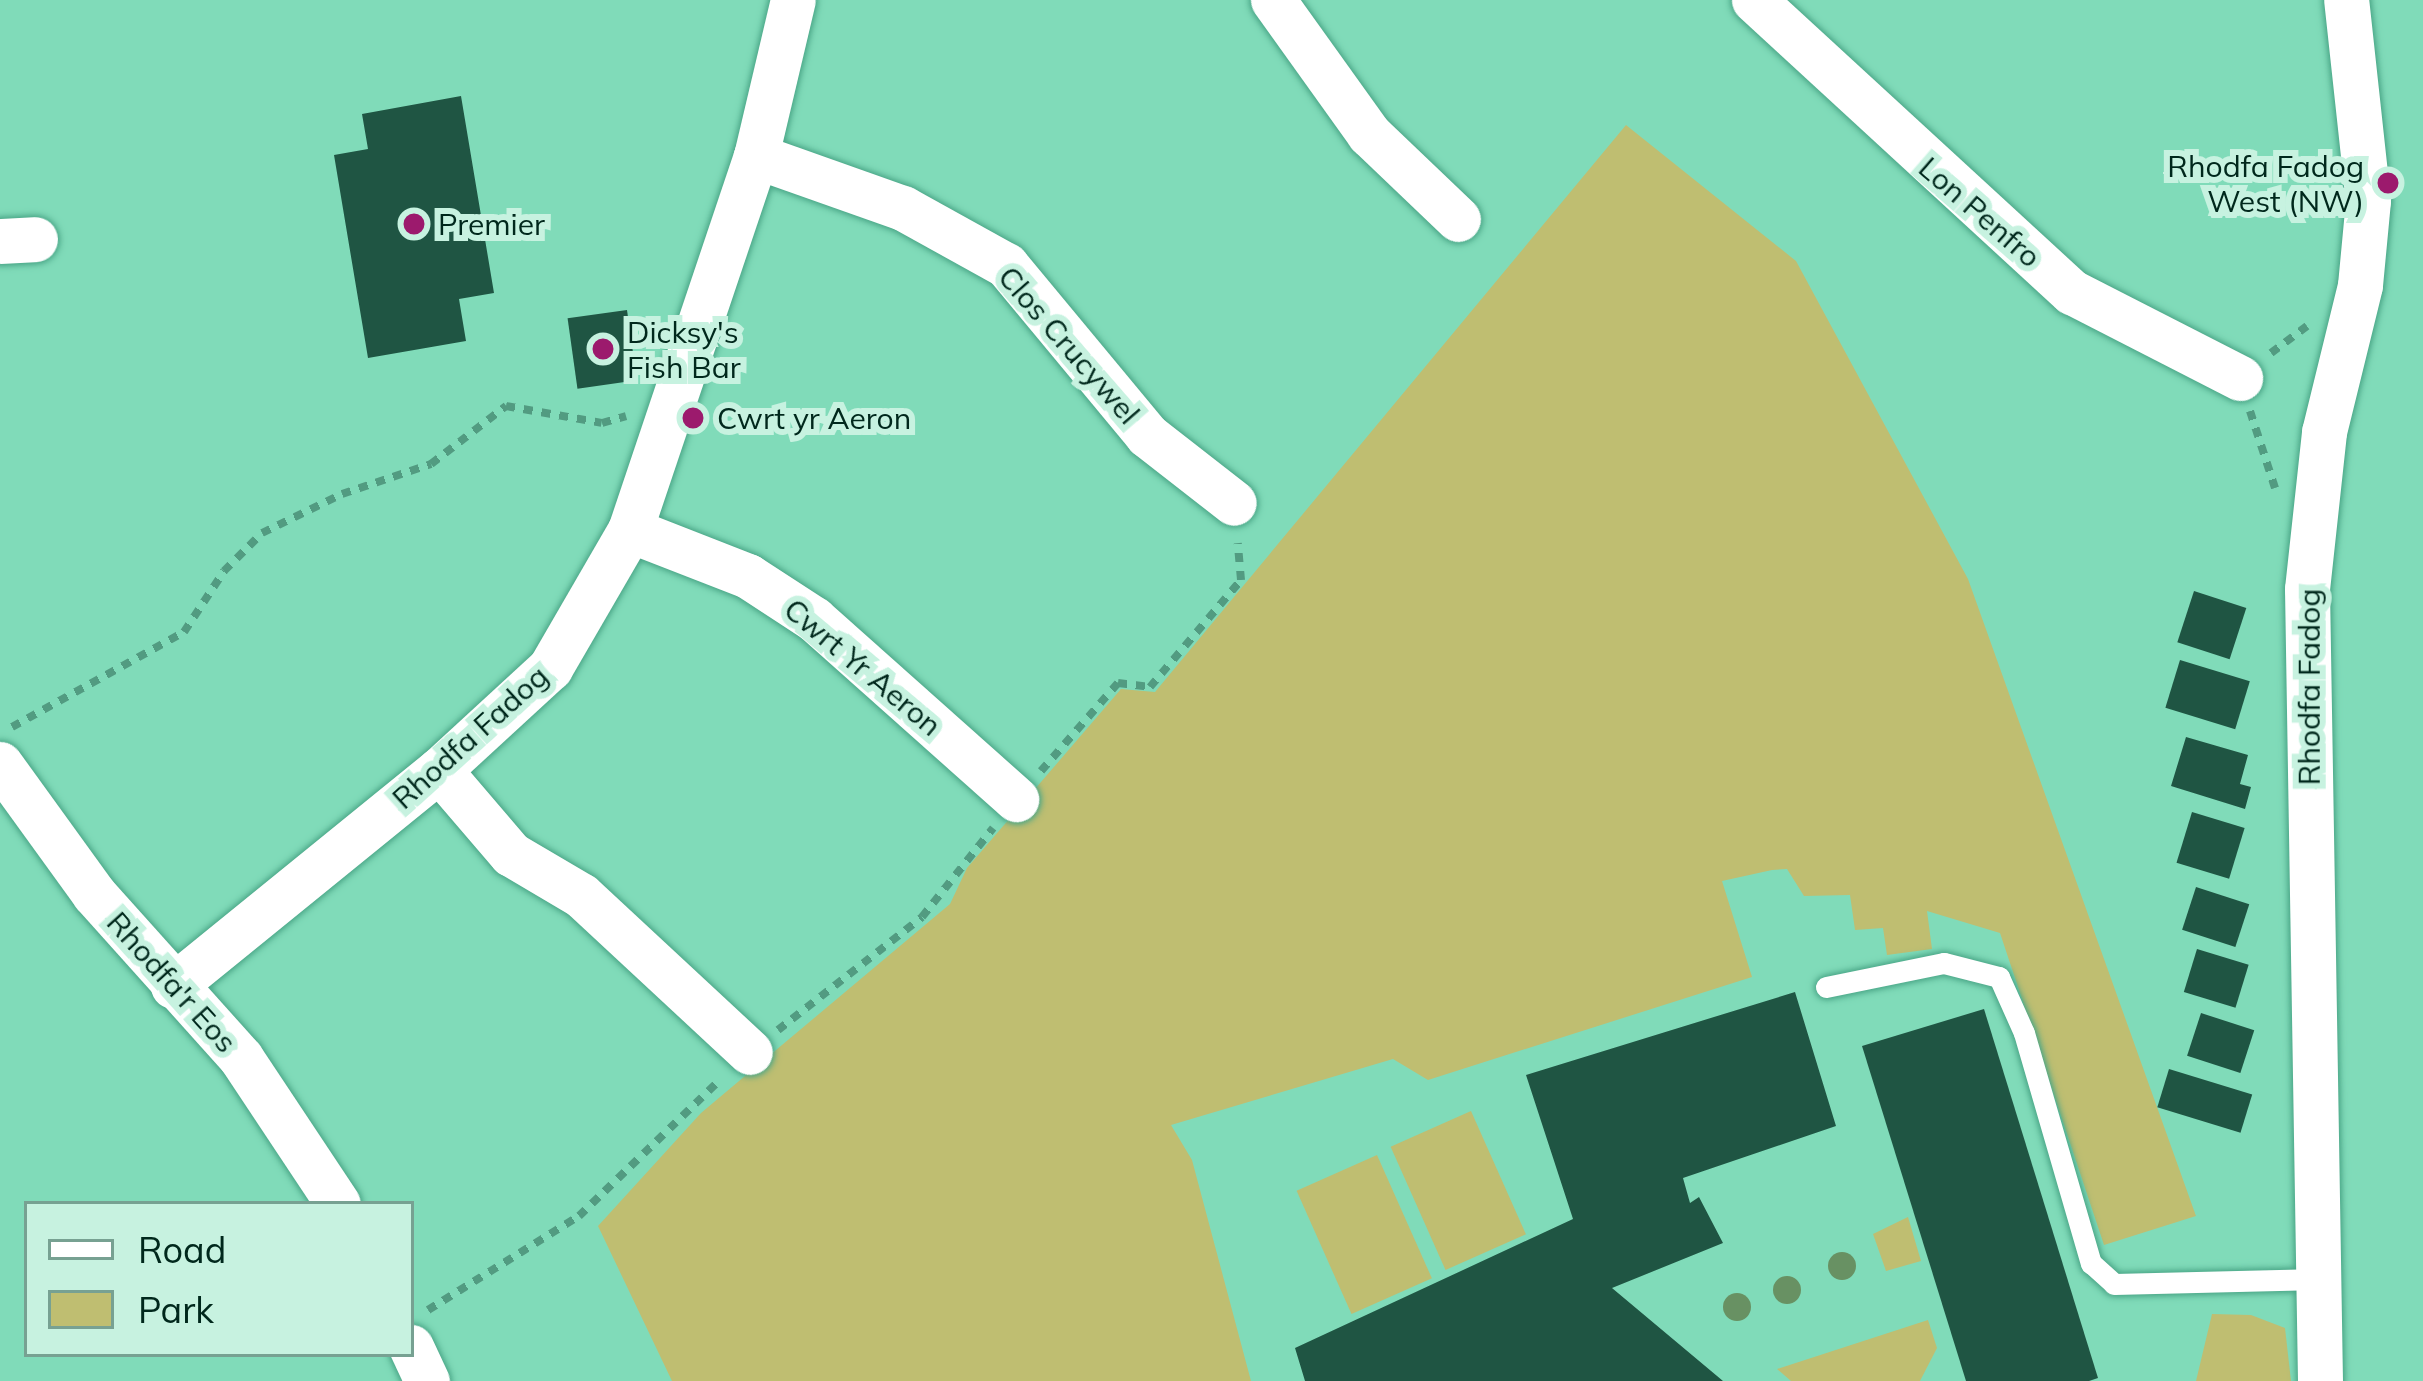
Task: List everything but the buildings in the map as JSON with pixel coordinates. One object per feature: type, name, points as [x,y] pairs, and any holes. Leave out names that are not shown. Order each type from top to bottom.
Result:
[{"type":"street","name":"Rhodfa Fadog","points":[[173,986],[439,770],[550,668],[630,530],[756,156],[793,0]]},
{"type":"street","points":[[1273,0],[1369,134],[1458,219]]},
{"type":"street","name":"Lon Penfro","points":[[1754,0],[2072,292],[2240,378]]},
{"type":"street","name":"Rhodfa Fadog","points":[[2320,1381],[2306,589],[2324,433],[2360,285],[2368,201],[2346,0]]},
{"type":"street","name":"Clos Crucywel","points":[[756,156],[903,208],[1006,265],[1147,435],[1234,503]]},
{"type":"street","name":"Cwrt Yr Aeron","points":[[630,530],[748,576],[814,619],[1016,799]]},
{"type":"street","name":"Rhodfa'r Eos","points":[[0,764],[31,816],[173,986],[241,1058],[336,1201]]},
{"type":"street","points":[[439,770],[511,854],[582,896],[751,1052]]},
{"type":"street","points":[[414,1353],[427,1381]]},
{"type":"lane","points":[[1826,987],[1944,963],[1999,977],[2091,1263],[2114,1284],[2320,1280]]},
{"type":"path","points":[[2240,378],[2360,285]]},
{"type":"path","points":[[0,733],[184,632],[224,571],[262,533],[342,494],[431,464],[506,406],[602,423],[674,401]]},
{"type":"path","points":[[414,1317],[579,1216],[751,1052],[922,917],[1016,799],[1118,683],[1150,687],[1241,580],[1234,503]]},
{"type":"green space","points":[[1626,125],[1796,261],[1968,579],[2196,1216],[2104,1245],[2000,933],[1927,911],[1932,949],[1887,955],[1883,928],[1855,930],[1850,895],[1804,896],[1787,869],[1772,870],[1722,881],[1752,977],[1428,1080],[1393,1059],[1171,1125],[1192,1160],[1251,1381],[672,1381],[598,1226],[701,1113],[950,904],[967,868],[1121,689],[1155,692]]},
{"type":"green space","points":[[1471,1111],[1526,1234],[1446,1270],[1391,1147]]},
{"type":"green space","points":[[1377,1155],[1432,1278],[1352,1314],[1297,1191]]},
{"type":"green space","points":[[1908,1217],[1921,1261],[1886,1271],[1873,1234]]},
{"type":"green space","points":[[2212,1314],[2251,1315],[2285,1328],[2291,1381],[2196,1381]]},
{"type":"green space","points":[[1928,1320],[1937,1348],[1920,1381],[1791,1381],[1777,1369]]},
{"type":"place","name":"Rhodfa Fadog West (NW)","points":[[2388,183]]},
{"type":"place","name":"Premier","points":[[414,224]]},
{"type":"place","name":"Dicksy's Fish Bar","points":[[603,349]]},
{"type":"place","name":"Cwrt yr Aeron","points":[[693,418]]}]
